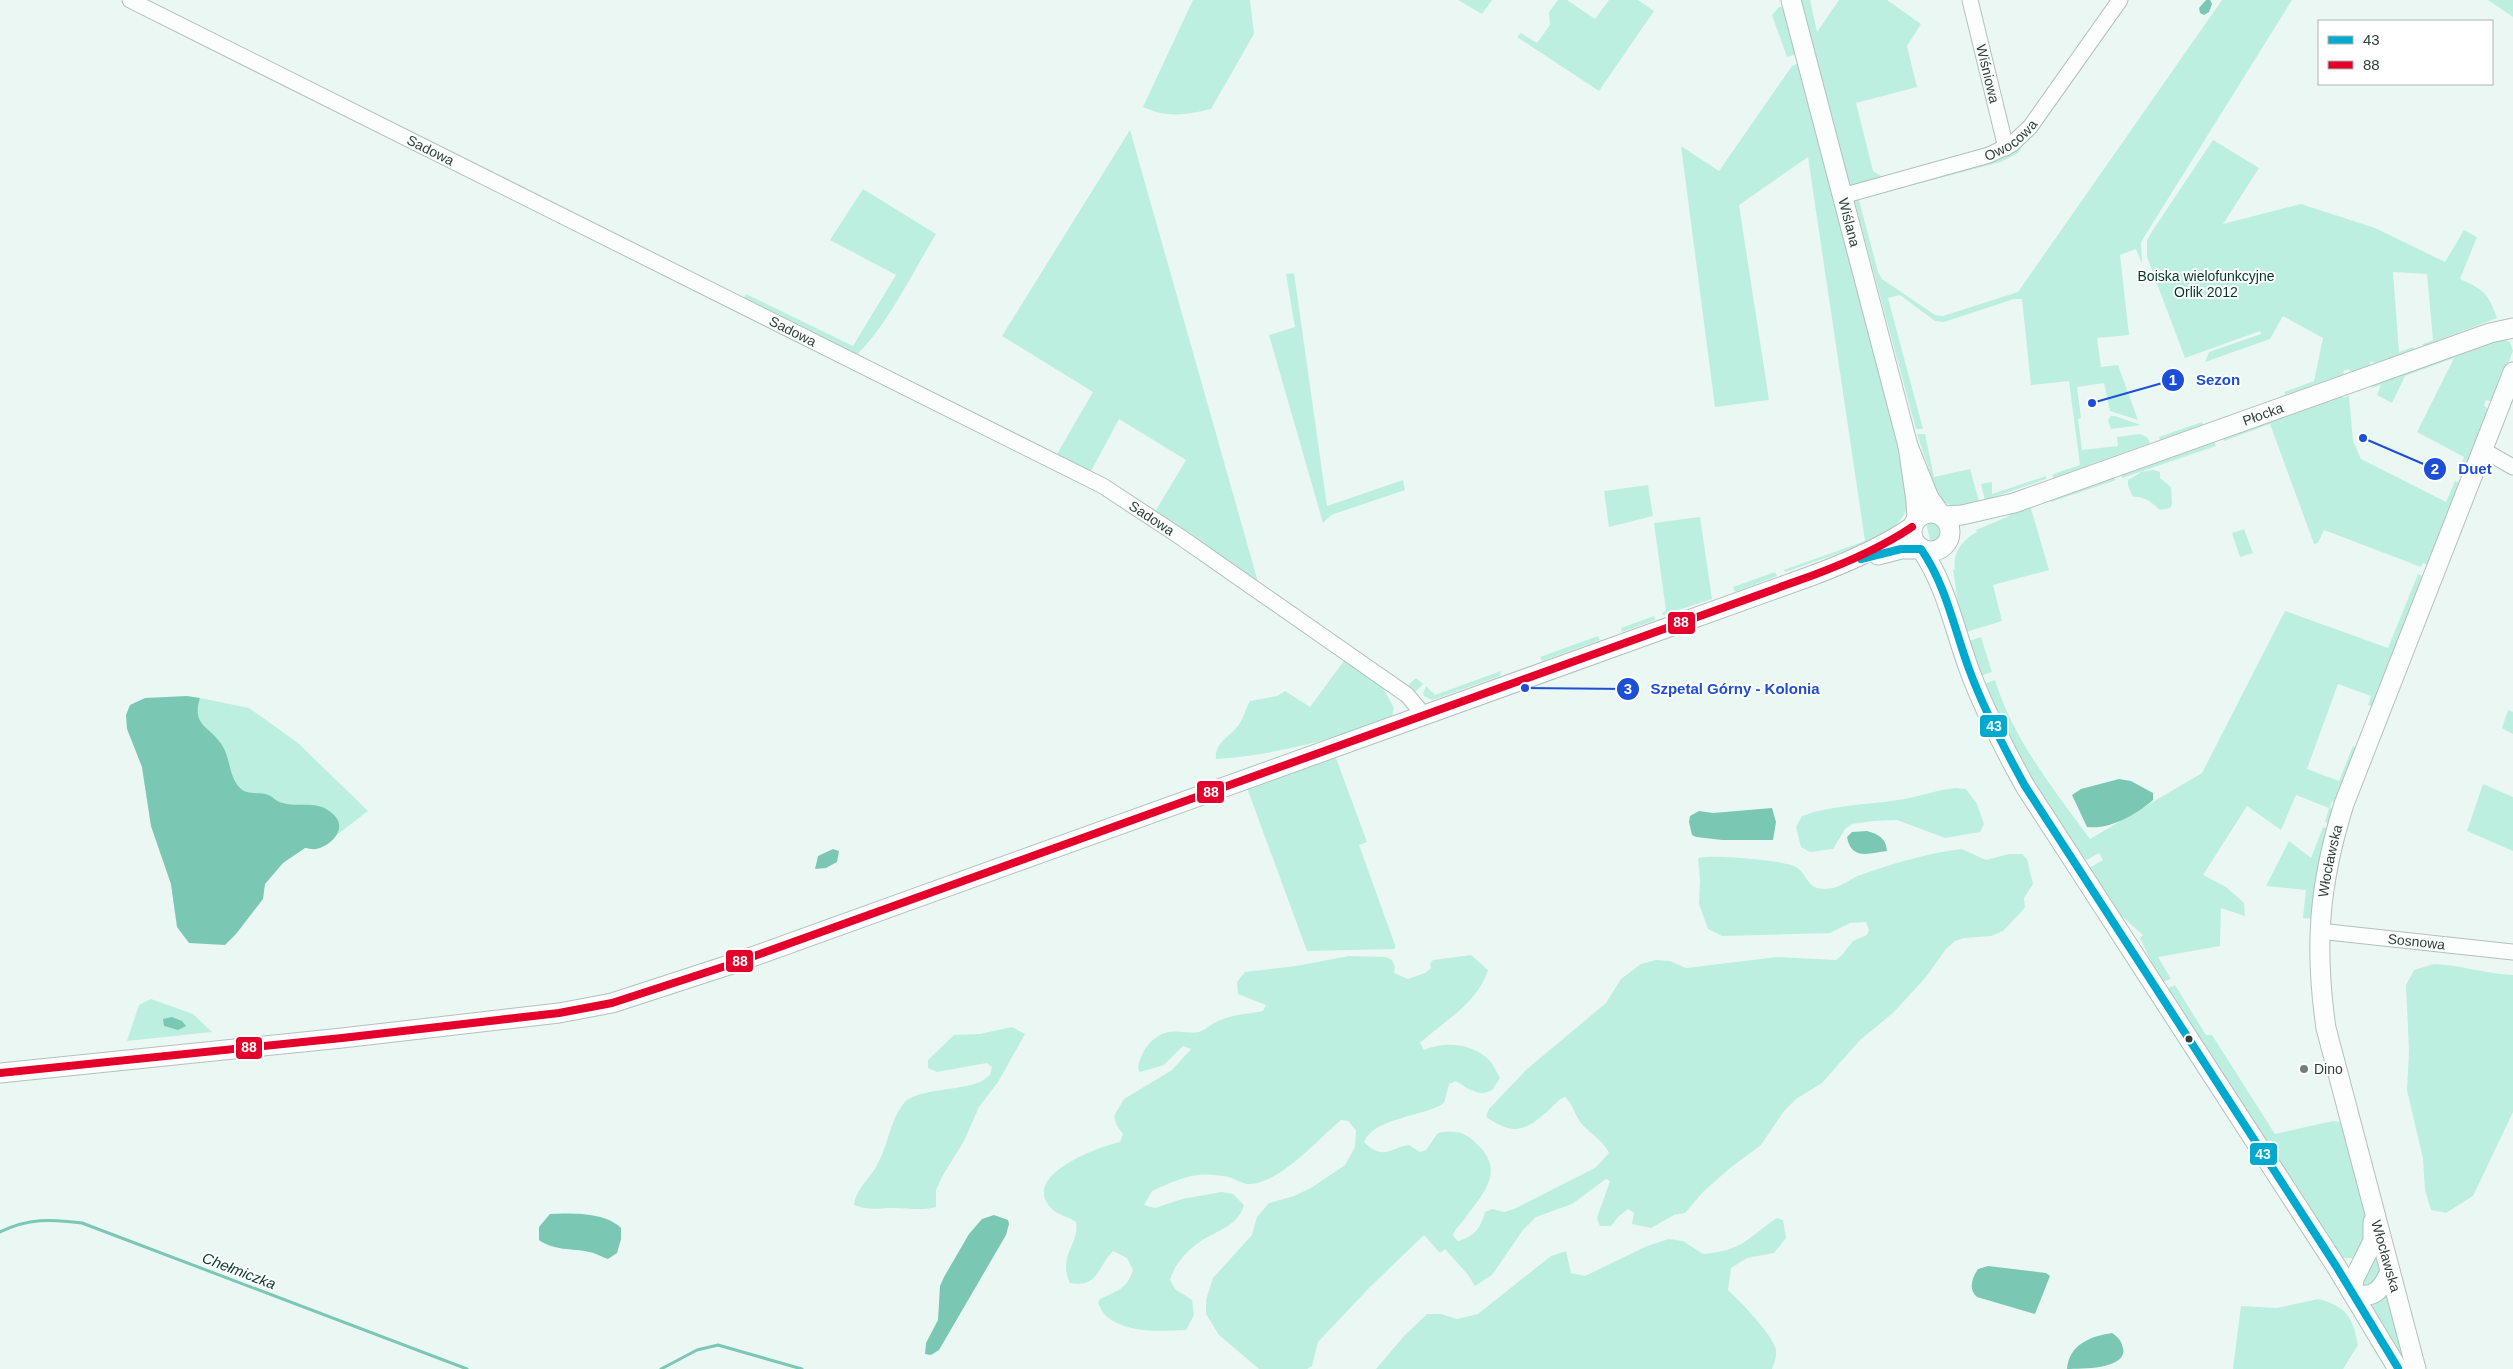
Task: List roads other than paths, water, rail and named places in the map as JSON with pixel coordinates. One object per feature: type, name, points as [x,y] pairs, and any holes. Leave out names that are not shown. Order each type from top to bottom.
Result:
[{"type":"main road","name":"Wiślana","points":[[1791,0],[1908,446],[1916,498],[1914,523]]},
{"type":"main road","name":"Płocka","points":[[1942,516],[1962,515],[2014,503],[2490,333],[2513,328]]},
{"type":"main road","name":"Włocławska","points":[[2416,1369],[2326,1028],[2321,982],[2319,931],[2327,864],[2344,804],[2513,372]]},
{"type":"main road","name":"Wiślana","points":[[1908,446],[1928,498],[1942,516]]},
{"type":"main road","name":"Płocka","points":[[1947,543],[1966,527],[2014,503]]},
{"type":"main road","points":[[1843,564],[1897,537],[1928,513],[1942,516],[1950,526],[1944,562],[1951,612]]},
{"type":"main road","points":[[1914,523],[1913,540],[1932,566],[1951,612],[1968,668],[1983,704],[2025,786],[2336,1266],[2398,1369]]},
{"type":"main road","points":[[0,1073],[559,1013],[612,1003],[735,963],[1843,564],[1901,549],[1921,549],[1933,552],[1947,543]]},
{"type":"main road","points":[[2352,1292],[2354,1279],[2373,1240],[2374,1213]]},
{"type":"main road","points":[[2336,1266],[2352,1266],[2362,1262]]},
{"type":"main road","points":[[2352,1292],[2362,1295],[2376,1293],[2383,1286],[2390,1271]]},
{"type":"street","name":"Sadowa","points":[[130,0],[1103,486],[1164,526],[1407,696],[1424,715]]},
{"type":"street","name":"Wiśniowa","points":[[1970,0],[2006,148]]},
{"type":"street","name":"Owocowa","points":[[1842,196],[1976,160],[2006,148],[2030,127],[2120,0]]},
{"type":"street","points":[[2483,450],[2513,468]]},
{"type":"street","name":"Sosnowa","points":[[2319,931],[2513,952]]},
{"type":"waterway","name":"Chełmiczka","points":[[0,1232],[10,1227],[30,1222],[60,1221],[82,1223],[467,1369]]},
{"type":"waterway","name":"Chełmiczka","points":[[661,1369],[697,1350],[718,1345],[802,1369]]},
{"type":"place","name":"Sezon","points":[[2092,403]]},
{"type":"place","name":"Duet","points":[[2363,438]]},
{"type":"place","name":"Szpetal Górny - Kolonia","points":[[1525,688]]},
{"type":"place","name":"Dino","points":[[2304,1069]]},
{"type":"park label","name":"Boiska wielofunkcyjne Orlik 2012","points":[[2206,284]]}]
